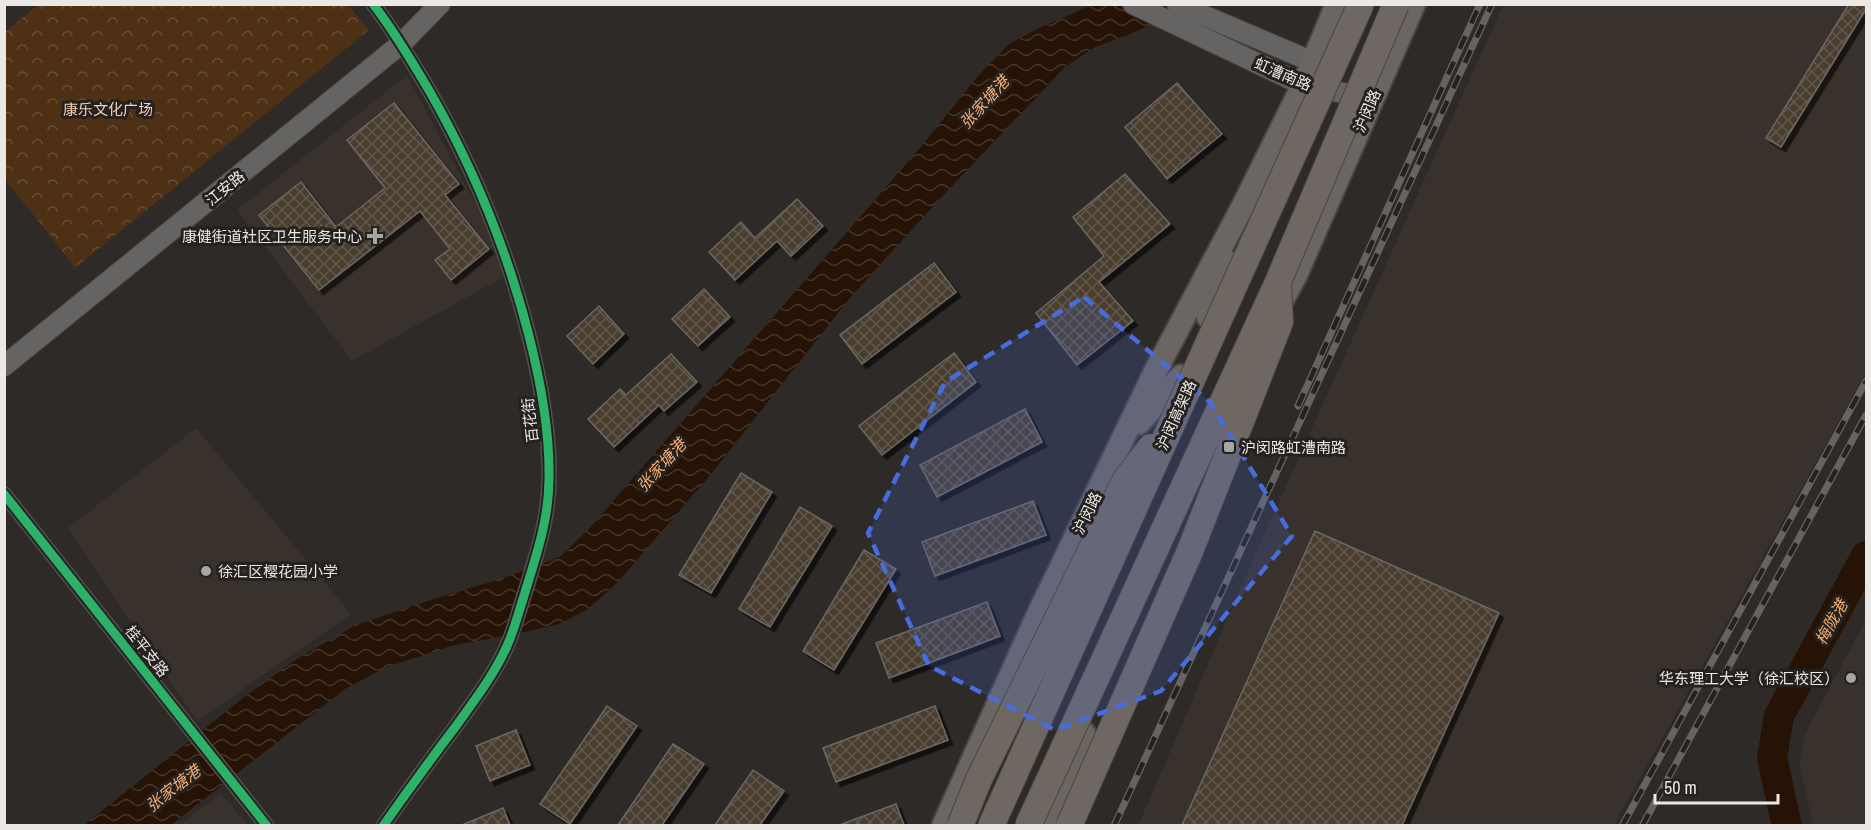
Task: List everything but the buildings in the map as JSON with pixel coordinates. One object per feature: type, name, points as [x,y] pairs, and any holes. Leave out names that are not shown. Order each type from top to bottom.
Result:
[{"type":"highway","name":"沪闵高架路","points":[[991,825],[1361,4]]},
{"type":"highway","points":[[1028,825],[1278,282],[1396,4]]},
{"type":"highway","points":[[1070,825],[1190,550],[1280,322],[1278,282]]},
{"type":"highway","points":[[960,825],[980,779],[1125,481],[1177,414]]},
{"type":"main road","name":"江安路","points":[[4,366],[402,43],[440,4]]},
{"type":"main road","name":"虹漕南路","points":[[1132,4],[1180,13],[1320,64],[1350,90]]},
{"type":"main road","name":"沪闵路","points":[[1320,64],[1336,4]]},
{"type":"main road","name":"沪闵路","points":[[984,825],[1309,87],[1353,4]]},
{"type":"main road","name":"沪闵路","points":[[1257,346],[1278,269],[1350,90],[1391,4]]},
{"type":"main road","name":"沪闵路","points":[[1043,825],[1212,443],[1257,346],[1296,275],[1414,4]]},
{"type":"main road","name":"虹漕南路","points":[[1180,13],[1309,87],[1350,90],[1372,99]]},
{"type":"main road","name":"沪闵路","points":[[943,825],[1036,619],[1155,372],[1309,87]]},
{"type":"main road","name":"沪闵路","points":[[1208,317],[1243,206]]},
{"type":"main road","points":[[1122,442],[1181,376]]},
{"type":"street","name":"百花街","points":[[373,4],[402,43],[450,127],[479,186],[501,243],[520,300],[543,399],[549,479],[547,512],[540,543],[509,644],[480,693],[383,825]]},
{"type":"street","name":"桂平支路","points":[[4,494],[267,825]]},
{"type":"highlighted area","points":[[1084,297],[1210,402],[1292,536],[1161,691],[1055,730],[929,666],[868,533],[945,382]]},
{"type":"shaded area","points":[[1503,5],[1866,5],[1866,372],[1614,825],[1138,826],[1257,550]]},
{"type":"shaded area","name":"康健街道社区卫生服务中心","points":[[407,75],[507,263],[509,274],[352,361],[237,210]]},
{"type":"shaded area","name":"徐汇区樱花园小学","points":[[196,428],[351,614],[197,721],[68,528]]},
{"type":"shaded area","name":"华东理工大学（徐汇校区）","points":[[1866,619],[1866,825],[1813,825],[1800,766],[1804,736]]},
{"type":"shaded area","points":[[221,793],[248,825],[180,825]]},
{"type":"green space","name":"康乐文化广场","points":[[39,4],[348,5],[369,30],[75,268],[5,180],[5,32]]},
{"type":"water","name":"张家塘港","points":[[1092,5],[1194,5],[1128,35],[1095,47],[1065,67],[849,299],[707,479],[618,582],[588,609],[559,624],[451,646],[387,667],[345,689],[171,825],[83,826],[243,698],[297,659],[356,625],[504,578],[560,557],[588,530],[920,148],[978,76],[1009,44]]},
{"type":"waterway","name":"梅陇港","points":[[1787,826],[1772,758],[1779,716],[1866,556]]},
{"type":"railway","points":[[1298,406],[1480,4]]},
{"type":"railway","points":[[1114,826],[1492,4]]},
{"type":"railway","points":[[1622,826],[1866,381]]},
{"type":"railway","points":[[1642,826],[1866,415]]},
{"type":"cycle path","points":[[373,4],[403,47],[446,121],[475,180],[500,241],[520,304],[537,371],[544,407],[549,461],[547,510],[544,525],[507,646],[477,697],[383,826]]},
{"type":"cycle path","points":[[4,494],[267,826]]},
{"type":"place","name":"康健街道社区卫生服务中心","points":[[375,236]]},
{"type":"place","name":"沪闵路虹漕南路","points":[[1229,447]]},
{"type":"place","name":"徐汇区樱花园小学","points":[[206,571]]},
{"type":"place","name":"华东理工大学（徐汇校区）","points":[[1851,678]]}]
